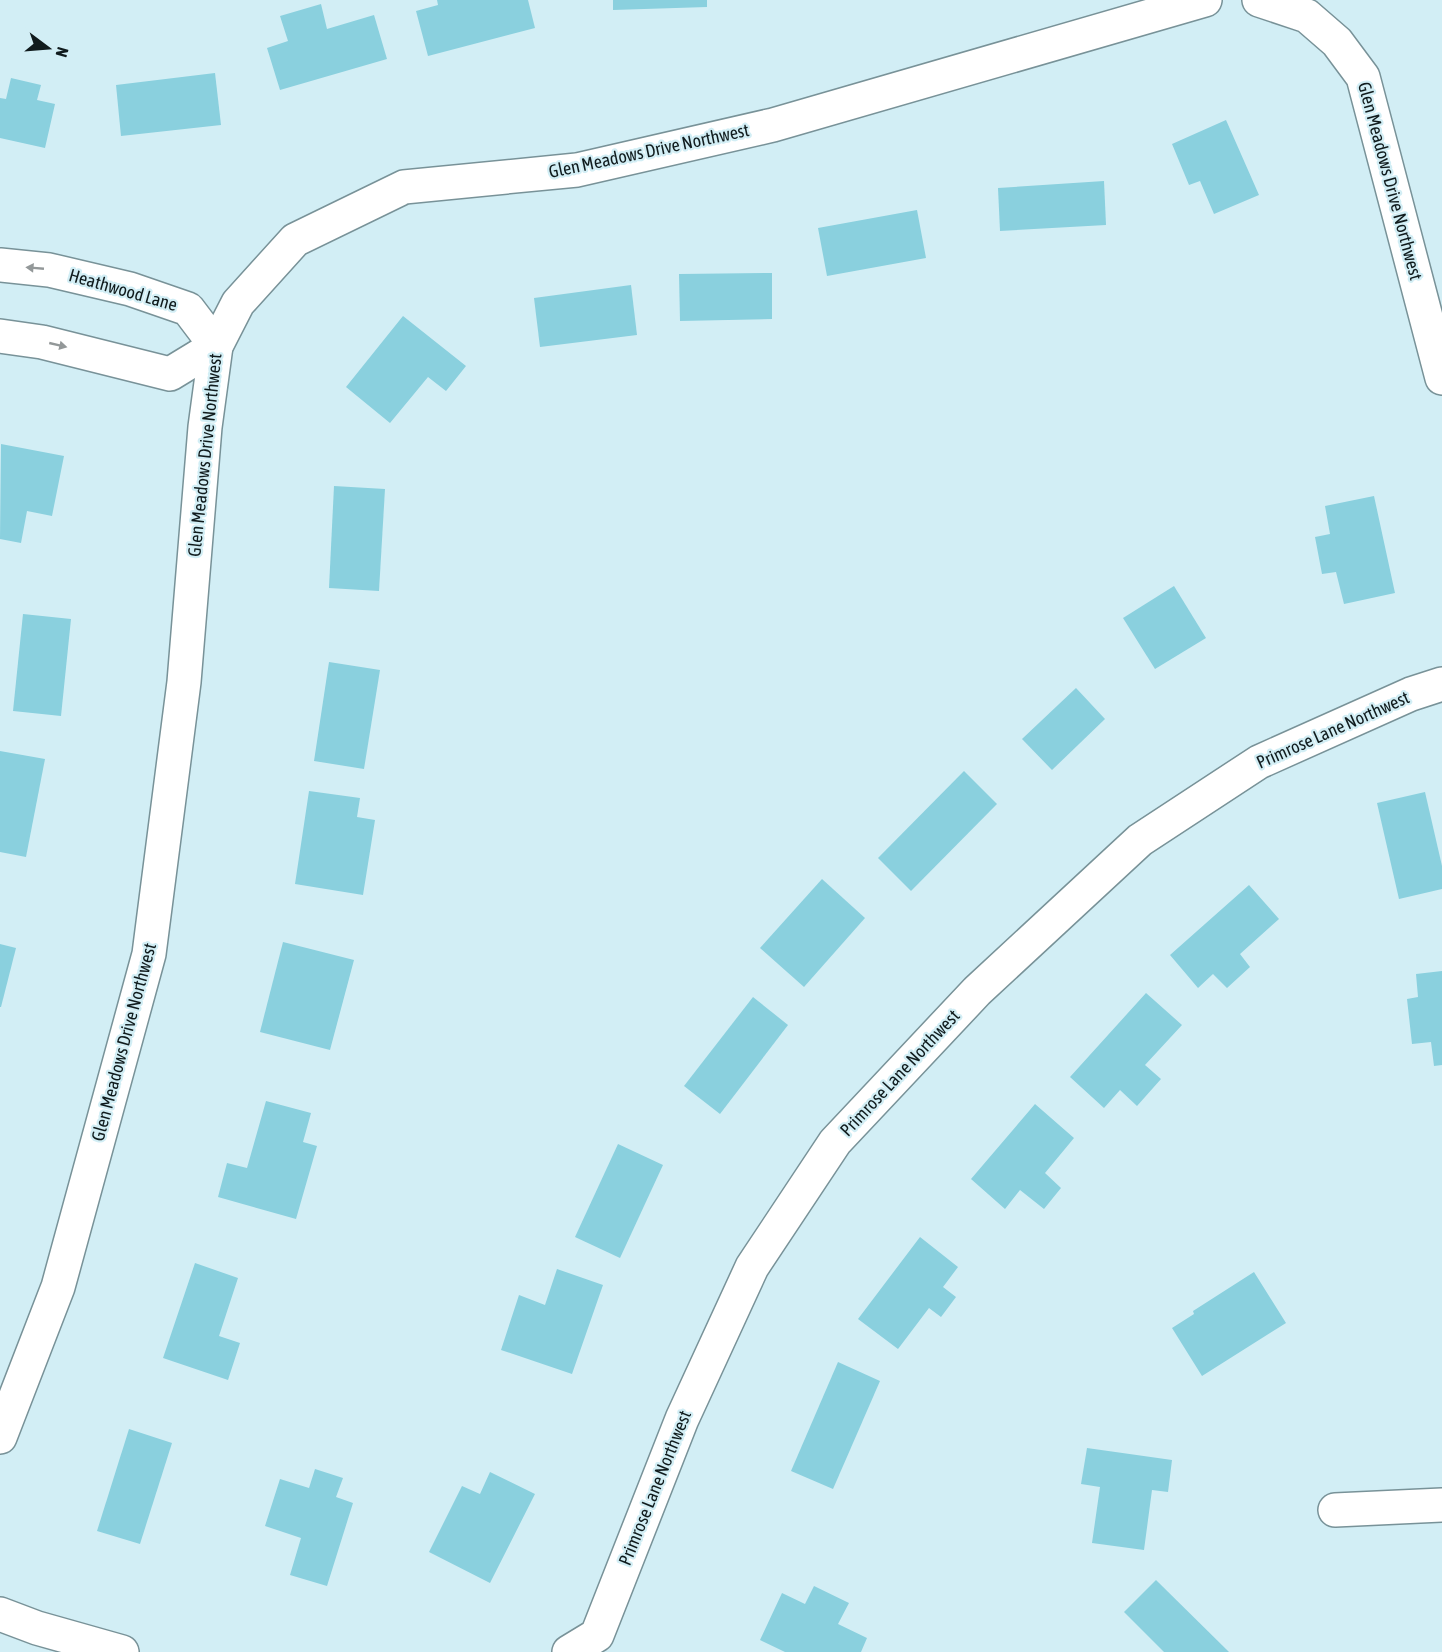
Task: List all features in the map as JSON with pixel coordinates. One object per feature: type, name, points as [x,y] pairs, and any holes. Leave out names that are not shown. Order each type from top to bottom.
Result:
[{"type":"street","name":"Glen Meadows Drive Northwest","points":[[0,1437],[58,1287],[149,954],[184,682],[205,427],[216,346],[238,303],[295,240],[404,187],[577,170],[761,128],[1205,0]]},
{"type":"street","name":"Glen Meadows Drive Northwest","points":[[1259,0],[1307,16],[1337,42],[1363,77],[1442,378]]},
{"type":"street","name":"Heathwood Lane","points":[[0,265],[49,270],[130,289],[188,309],[216,346]]},
{"type":"street","points":[[0,336],[42,342],[170,374],[216,346]]},
{"type":"street","name":"Primrose Lane Northwest","points":[[569,1652],[605,1643],[682,1419],[752,1267],[835,1142],[977,991],[1140,840],[1259,762],[1411,694],[1442,684]]},
{"type":"street","points":[[1335,1510],[1442,1505]]},
{"type":"street","points":[[0,1614],[37,1628],[122,1652]]},
{"type":"building","points":[[437,0],[528,0],[535,28],[428,56],[416,11],[438,5]]},
{"type":"building","points":[[613,0],[707,0],[707,7],[613,10]]},
{"type":"building","points":[[321,4],[327,29],[374,15],[387,59],[280,90],[267,48],[288,41],[280,16]]},
{"type":"building","points":[[215,73],[221,125],[121,136],[116,85]]},
{"type":"building","points":[[11,78],[41,85],[37,100],[55,104],[45,148],[0,138],[0,98],[6,99]]},
{"type":"building","points":[[1226,120],[1259,195],[1214,214],[1200,181],[1189,185],[1172,144]]},
{"type":"building","points":[[1104,181],[1106,225],[1000,231],[998,188]]},
{"type":"building","points":[[917,210],[926,258],[827,276],[818,228]]},
{"type":"building","points":[[772,273],[772,319],[680,321],[679,274]]},
{"type":"building","points":[[631,285],[637,335],[540,347],[534,298]]},
{"type":"building","points":[[403,316],[466,366],[446,391],[428,377],[390,423],[346,387]]},
{"type":"building","points":[[1,444],[64,456],[52,516],[27,511],[21,543],[0,539]]},
{"type":"building","points":[[334,486],[385,489],[379,591],[329,588]]},
{"type":"building","points":[[1374,496],[1395,593],[1344,604],[1336,572],[1322,574],[1315,537],[1330,534],[1325,506]]},
{"type":"building","points":[[1174,586],[1206,638],[1155,669],[1123,618]]},
{"type":"building","points":[[23,614],[71,619],[61,716],[13,711]]},
{"type":"building","points":[[329,662],[380,670],[364,769],[314,761]]},
{"type":"building","points":[[1076,688],[1105,719],[1052,770],[1022,739]]},
{"type":"building","points":[[0,751],[45,759],[26,857],[0,852]]},
{"type":"building","points":[[964,771],[997,804],[911,891],[878,858]]},
{"type":"building","points":[[309,791],[360,798],[357,817],[375,820],[363,895],[295,884]]},
{"type":"building","points":[[1425,792],[1442,866],[1442,889],[1399,899],[1377,803]]},
{"type":"building","points":[[822,879],[865,918],[804,987],[760,948]]},
{"type":"building","points":[[1249,885],[1279,919],[1240,954],[1250,967],[1227,988],[1213,974],[1198,988],[1170,955]]},
{"type":"building","points":[[283,942],[354,960],[330,1050],[260,1032]]},
{"type":"building","points":[[0,944],[16,948],[1,1007],[0,1007]]},
{"type":"building","points":[[1442,971],[1442,1065],[1434,1066],[1431,1042],[1412,1044],[1407,999],[1418,997],[1416,974]]},
{"type":"building","points":[[1146,993],[1182,1025],[1145,1065],[1161,1079],[1137,1106],[1120,1090],[1104,1108],[1070,1077]]},
{"type":"building","points":[[753,997],[788,1025],[720,1114],[684,1086]]},
{"type":"building","points":[[266,1101],[311,1113],[303,1142],[317,1146],[296,1219],[218,1197],[227,1163],[247,1168]]},
{"type":"building","points":[[1035,1104],[1074,1138],[1045,1173],[1061,1188],[1044,1209],[1020,1190],[1005,1209],[971,1179]]},
{"type":"building","points":[[618,1144],[663,1165],[620,1258],[575,1237]]},
{"type":"building","points":[[920,1237],[958,1267],[943,1287],[956,1297],[941,1317],[929,1308],[898,1349],[858,1319]]},
{"type":"building","points":[[195,1263],[238,1278],[219,1336],[240,1343],[228,1380],[163,1358]]},
{"type":"building","points":[[557,1269],[603,1285],[572,1374],[501,1350],[519,1295],[545,1305]]},
{"type":"building","points":[[1254,1272],[1286,1323],[1202,1376],[1172,1328],[1194,1314],[1193,1311]]},
{"type":"building","points":[[838,1362],[880,1381],[833,1489],[791,1471]]},
{"type":"building","points":[[129,1429],[172,1443],[140,1544],[97,1531]]},
{"type":"building","points":[[1087,1448],[1172,1460],[1168,1492],[1152,1490],[1144,1550],[1092,1543],[1100,1487],[1081,1484]]},
{"type":"building","points":[[315,1469],[343,1478],[336,1497],[353,1503],[327,1586],[290,1575],[301,1538],[265,1526],[280,1479],[309,1488]]},
{"type":"building","points":[[490,1472],[535,1494],[490,1583],[429,1552],[462,1486],[480,1494]]},
{"type":"building","points":[[1156,1580],[1229,1652],[1164,1652],[1124,1612]]},
{"type":"building","points":[[814,1586],[849,1603],[838,1624],[867,1638],[861,1652],[785,1652],[760,1640],[782,1593],[805,1604]]}]
